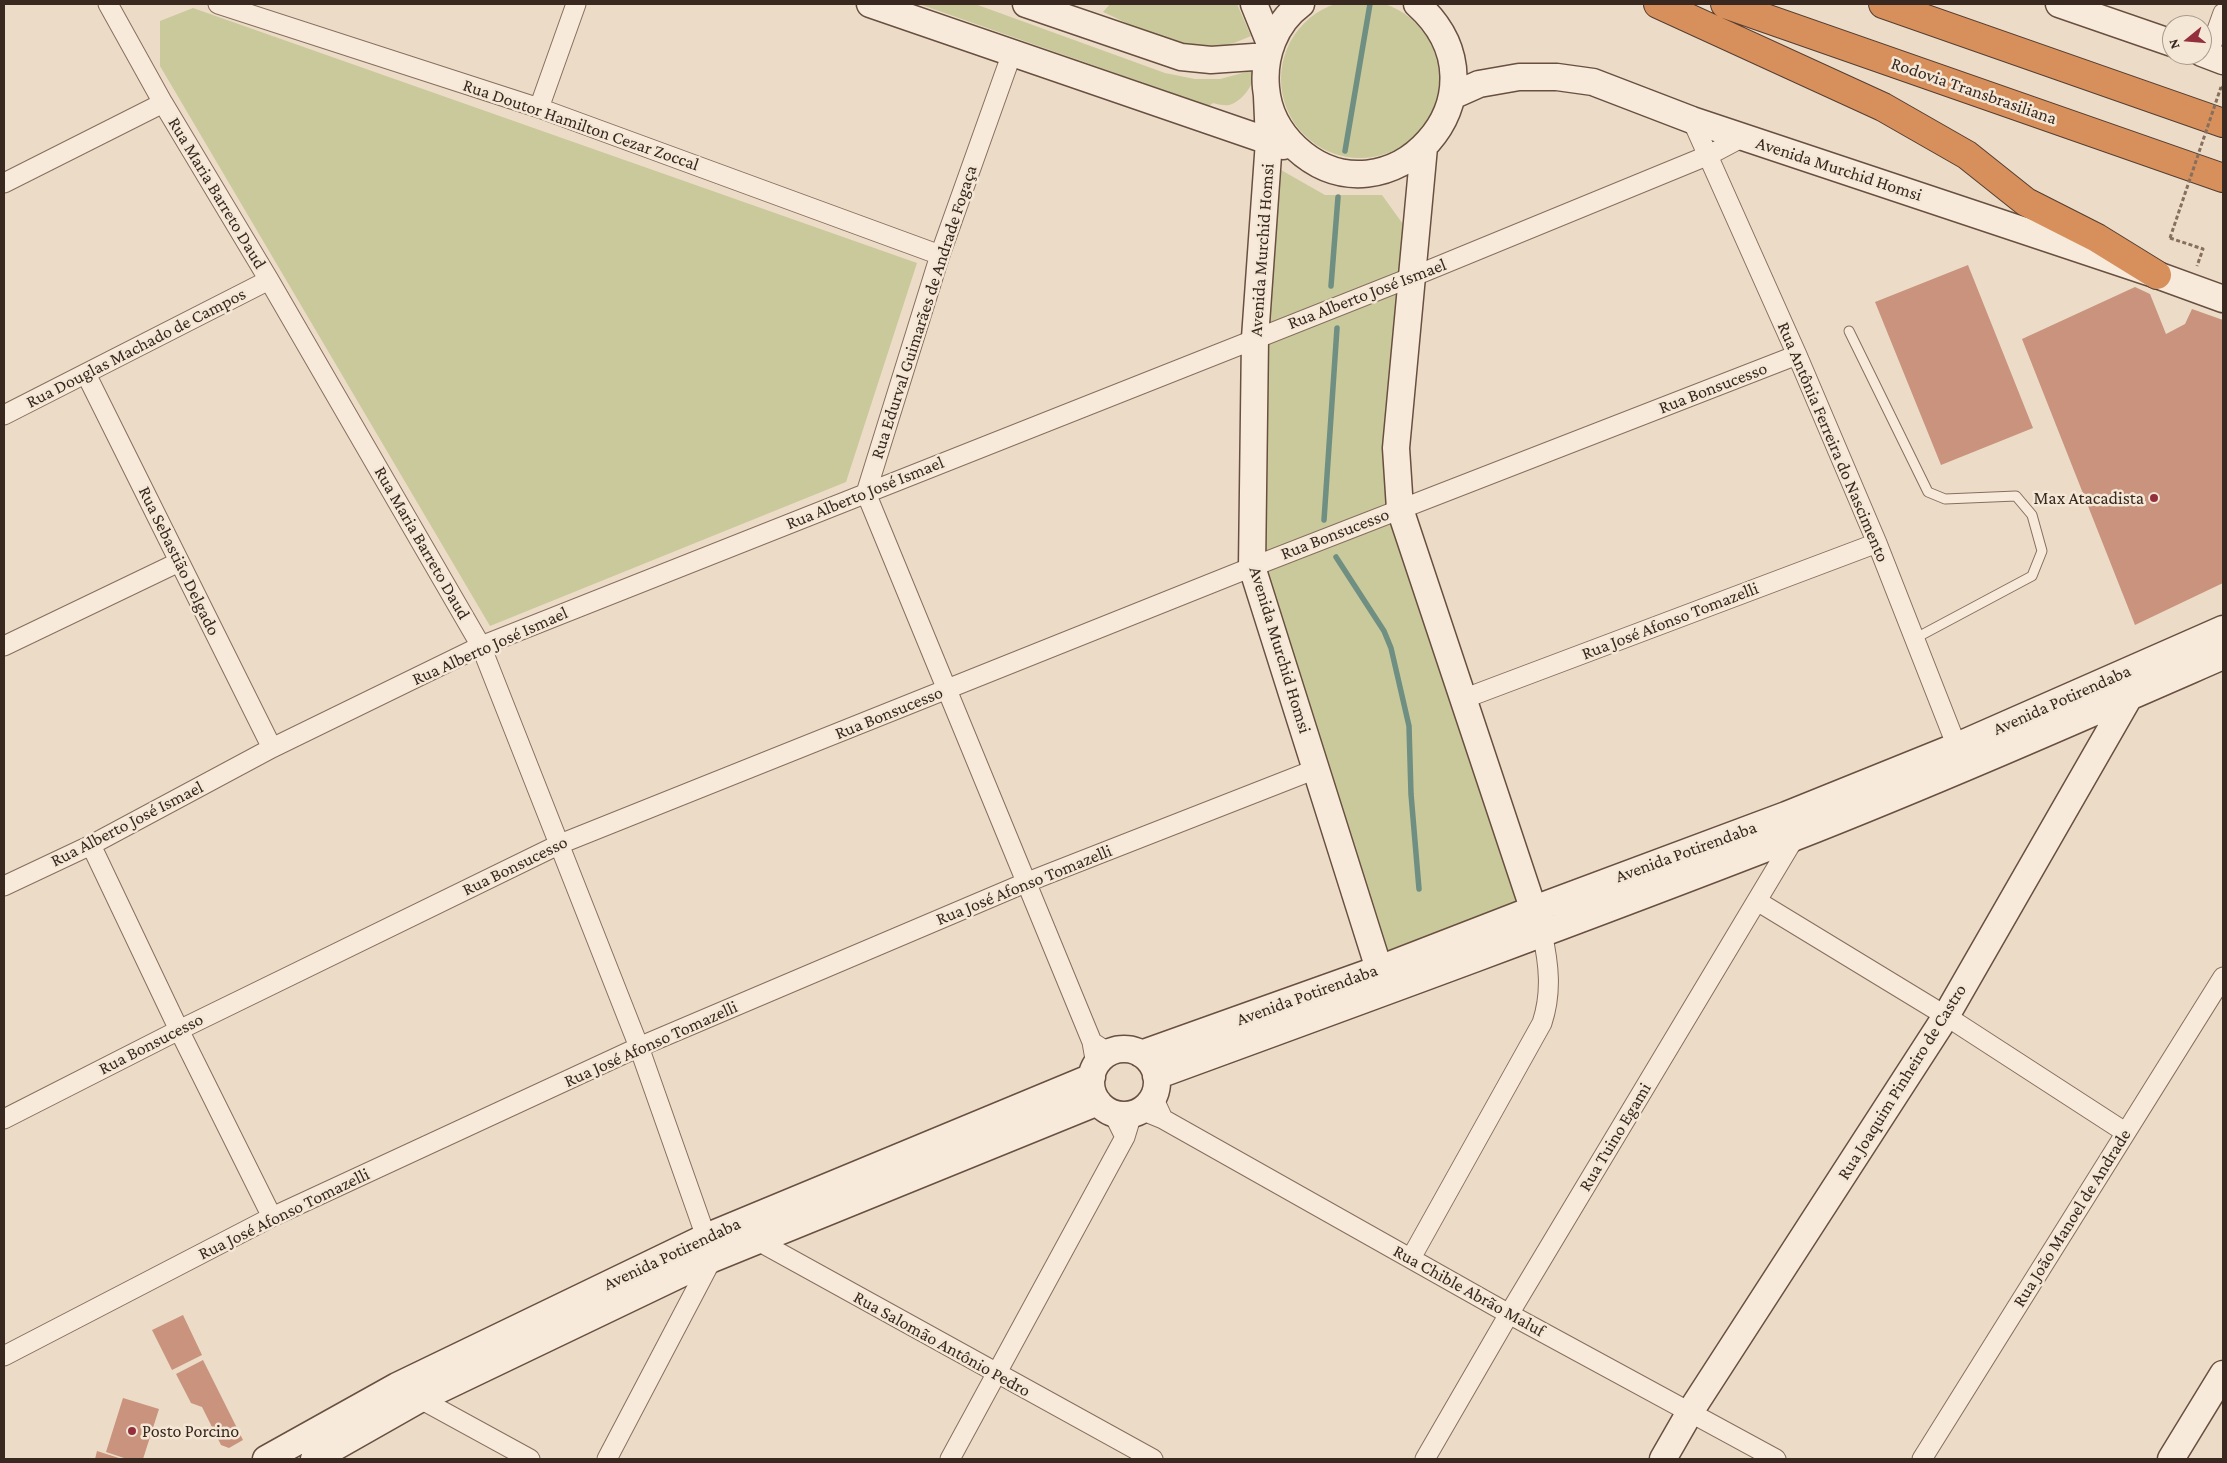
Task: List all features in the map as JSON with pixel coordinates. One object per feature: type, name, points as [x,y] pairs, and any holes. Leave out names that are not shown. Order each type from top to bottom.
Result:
[{"type":"highway","points":[[1658,4],[1883,107],[1966,155],[2026,202],[2097,238],[2157,275]]},
{"type":"highway","name":"Rodovia Transbrasiliana","points":[[1724,4],[2223,178]]},
{"type":"highway","points":[[1883,4],[2223,123]]},
{"type":"main road","name":"Avenida Murchid Homsi","points":[[870,4],[1301,153]]},
{"type":"main road","points":[[1026,4],[1063,9],[1181,57],[1211,60],[1269,51]]},
{"type":"main road","points":[[1254,4],[1269,51]]},
{"type":"main road","points":[[1301,4],[1286,19],[1269,51],[1265,75],[1267,96],[1272,114],[1281,131],[1301,153],[1327,167],[1357,173],[1386,169],[1400,164],[1424,147],[1437,132],[1447,115],[1452,96],[1453,66],[1450,50],[1436,23],[1418,4]]},
{"type":"main road","points":[[2059,4],[2162,40]]},
{"type":"main road","name":"Avenida Murchid Homsi","points":[[1452,96],[1479,84],[1519,77],[1557,77],[1593,82],[1692,120],[2157,275],[2223,299]]},
{"type":"main road","name":"Avenida Murchid Homsi","points":[[1267,96],[1269,141],[1255,338],[1252,567],[1379,969]]},
{"type":"main road","points":[[1424,147],[1396,448],[1400,509],[1542,934]]},
{"type":"main road","name":"Avenida Potirendaba","points":[[1961,757],[2150,662],[2223,629]]},
{"type":"main road","name":"Avenida Potirendaba","points":[[266,1459],[397,1386],[709,1248],[755,1240],[1122,1092],[1542,934],[1790,826],[1961,757],[2129,697],[2223,656]]},
{"type":"main road","name":"Rua Joaquim Pinheiro de Castro","points":[[1663,1459],[1690,1412],[1946,1016],[2150,662]]},
{"type":"main road","name":"Avenida Potirendaba","points":[[314,1459],[420,1399],[709,1248],[734,1225],[1122,1092],[1150,1063],[1141,1054],[1379,969],[1534,909],[1790,826]]},
{"type":"main road","points":[[2171,1459],[2223,1374]]},
{"type":"street","name":"Rua Maria Barreto Daud","points":[[108,4],[163,103],[269,280],[482,646],[639,1047],[709,1248]]},
{"type":"street","name":"Rua Doutor Hamilton Cezar Zoccal","points":[[218,4],[539,108],[940,255]]},
{"type":"street","points":[[539,108],[576,4]]},
{"type":"street","points":[[2212,53],[2223,13]]},
{"type":"street","name":"Rua Edurval Guimarães de Andrade Fogaça","points":[[866,493],[940,255],[1012,53]]},
{"type":"street","points":[[4,183],[163,103]]},
{"type":"street","name":"Rua Antônia Ferreira do Nascimento","points":[[1692,120],[1797,355],[1877,543],[1961,757]]},
{"type":"street","name":"Rua Alberto José Ismael","points":[[4,886],[91,845],[272,748],[482,646],[1412,277],[1709,155],[1743,137]]},
{"type":"street","name":"Rua Douglas Machado de Campos","points":[[4,415],[269,280]]},
{"type":"street","name":"Rua Bonsucesso","points":[[4,1119],[179,1030],[560,844],[1252,567],[1797,355]]},
{"type":"street","name":"Rua Sebastião Delgado","points":[[86,374],[272,748]]},
{"type":"street","points":[[866,493],[1025,883],[1122,1092],[996,1374],[950,1459]]},
{"type":"street","name":"Rua José Afonso Tomazelli","points":[[1463,698],[1877,543]]},
{"type":"street","points":[[4,646],[179,562]]},
{"type":"street","name":"Rua José Afonso Tomazelli","points":[[4,1356],[272,1217],[639,1047],[1025,883],[1316,769]]},
{"type":"street","name":"Rua Tuino Egami","points":[[1425,1459],[1509,1314],[1757,900],[1790,826]]},
{"type":"street","points":[[91,845],[179,1030],[272,1217]]},
{"type":"street","points":[[1757,900],[1946,1016],[2125,1132]]},
{"type":"street","points":[[1411,1258],[1542,1024],[1549,995],[1548,959],[1542,934]]},
{"type":"street","name":"Rua João Manoel de Andrade","points":[[1922,1459],[2223,977]]},
{"type":"street","name":"Rua Chible Abrão Maluf","points":[[1122,1092],[1509,1314],[1776,1459]]},
{"type":"street","name":"Rua Salomão Antônio Pedro","points":[[734,1225],[755,1240],[1153,1459]]},
{"type":"street","points":[[607,1459],[709,1248]]},
{"type":"street","points":[[397,1386],[530,1459]]},
{"type":"lane","points":[[1849,331],[1928,492],[1945,499],[2016,496],[2032,515],[2042,551],[2032,576],[1914,639]]},
{"type":"path","points":[[2203,249],[2170,238],[2222,88]]},
{"type":"green space","points":[[1352,0],[1368,0],[1383,3],[1397,9],[1416,23],[1426,35],[1436,56],[1439,79],[1436,102],[1426,123],[1416,135],[1404,145],[1383,155],[1368,158],[1352,158],[1337,155],[1316,145],[1294,123],[1284,102],[1281,87],[1281,71],[1284,56],[1294,35],[1316,13],[1337,3]]},
{"type":"green space","points":[[919,4],[975,4],[1165,73],[1195,79],[1220,79],[1254,70],[1253,81],[1243,96],[1234,103],[1223,105],[1213,103],[1209,106]]},
{"type":"green space","points":[[1110,4],[1237,4],[1251,36],[1217,48],[1206,49],[1180,45],[1103,12]]},
{"type":"green space","points":[[193,8],[917,263],[846,482],[490,626],[160,66],[160,21]]},
{"type":"green space","points":[[1281,170],[1325,195],[1382,195],[1413,238],[1411,268],[1262,326]]},
{"type":"green space","points":[[1408,285],[1393,504],[1258,557],[1262,343]]},
{"type":"green space","points":[[1395,519],[1524,904],[1382,960],[1261,573]]},
{"type":"building","points":[[1968,265],[2033,428],[1941,465],[1875,302]]},
{"type":"building","name":"Max Atacadista","points":[[2135,287],[2150,294],[2166,334],[2185,324],[2192,309],[2223,320],[2223,583],[2135,625],[2022,339]]},
{"type":"building","points":[[183,1315],[202,1355],[172,1370],[152,1330]]},
{"type":"building","points":[[203,1360],[243,1440],[229,1448],[221,1445],[202,1407],[191,1403],[176,1374]]},
{"type":"building","name":"Posto Porcino","points":[[123,1398],[159,1409],[143,1459],[127,1459],[106,1452]]},
{"type":"building","points":[[97,1451],[122,1459],[95,1459]]},
{"type":"waterway","points":[[1345,151],[1370,4]]},
{"type":"waterway","points":[[1331,286],[1338,197]]},
{"type":"waterway","points":[[1324,520],[1337,328]]},
{"type":"waterway","points":[[1336,557],[1384,631],[1391,648],[1409,726],[1411,794],[1419,889]]},
{"type":"place","name":"Max Atacadista","points":[[2154,498]]},
{"type":"place","name":"Posto Porcino","points":[[132,1431]]}]
